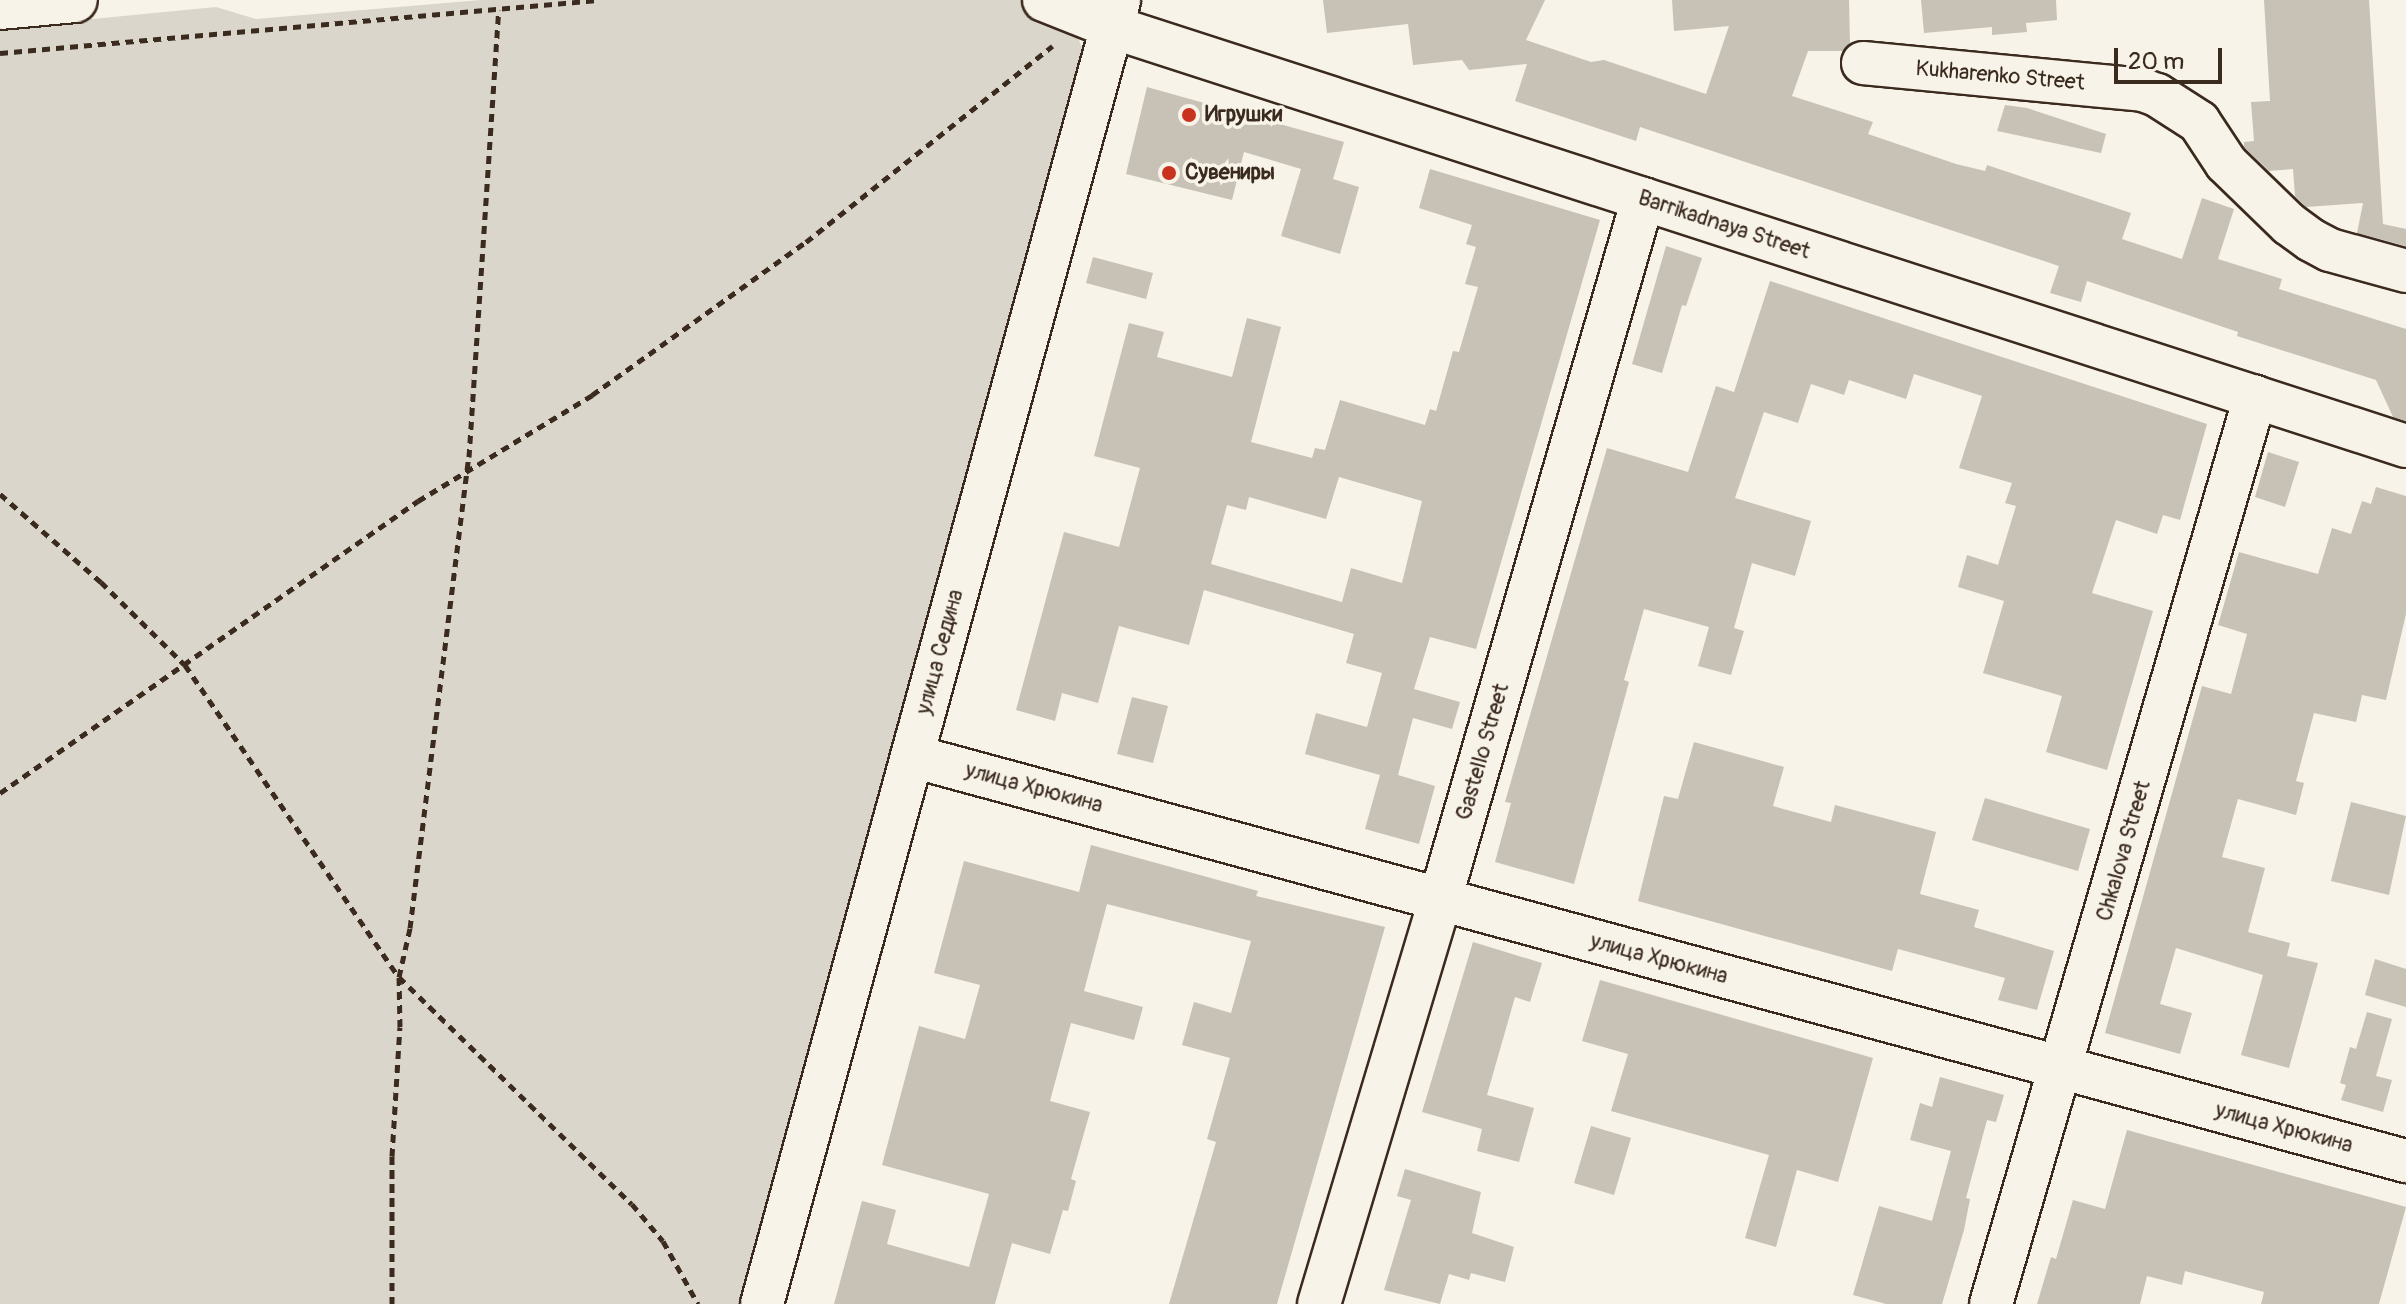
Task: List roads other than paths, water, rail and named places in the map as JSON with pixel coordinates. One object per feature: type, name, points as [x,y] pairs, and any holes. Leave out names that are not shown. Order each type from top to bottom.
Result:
[{"type":"main road","points":[[0,7],[75,0]]},
{"type":"street","name":"Barrikadnaya Street","points":[[1044,0],[1106,15],[1643,199],[2406,446]]},
{"type":"street","name":"улица Седина","points":[[762,1304],[912,756],[1106,15]]},
{"type":"street","name":"Kukharenko Street","points":[[1863,63],[2143,90],[2157,95],[2199,122],[2226,163],[2300,232],[2330,250],[2406,271]]},
{"type":"street","name":"Gastello Street","points":[[1319,1304],[1440,900],[1643,199]]},
{"type":"street","name":"Chkalova Street","points":[[1991,1304],[2255,397]]},
{"type":"street","name":"улица Хрюкина","points":[[912,756],[2406,1161]]},
{"type":"place","name":"Игрушки","points":[[1189,115]]},
{"type":"place","name":"Сувениры","points":[[1169,173]]}]
